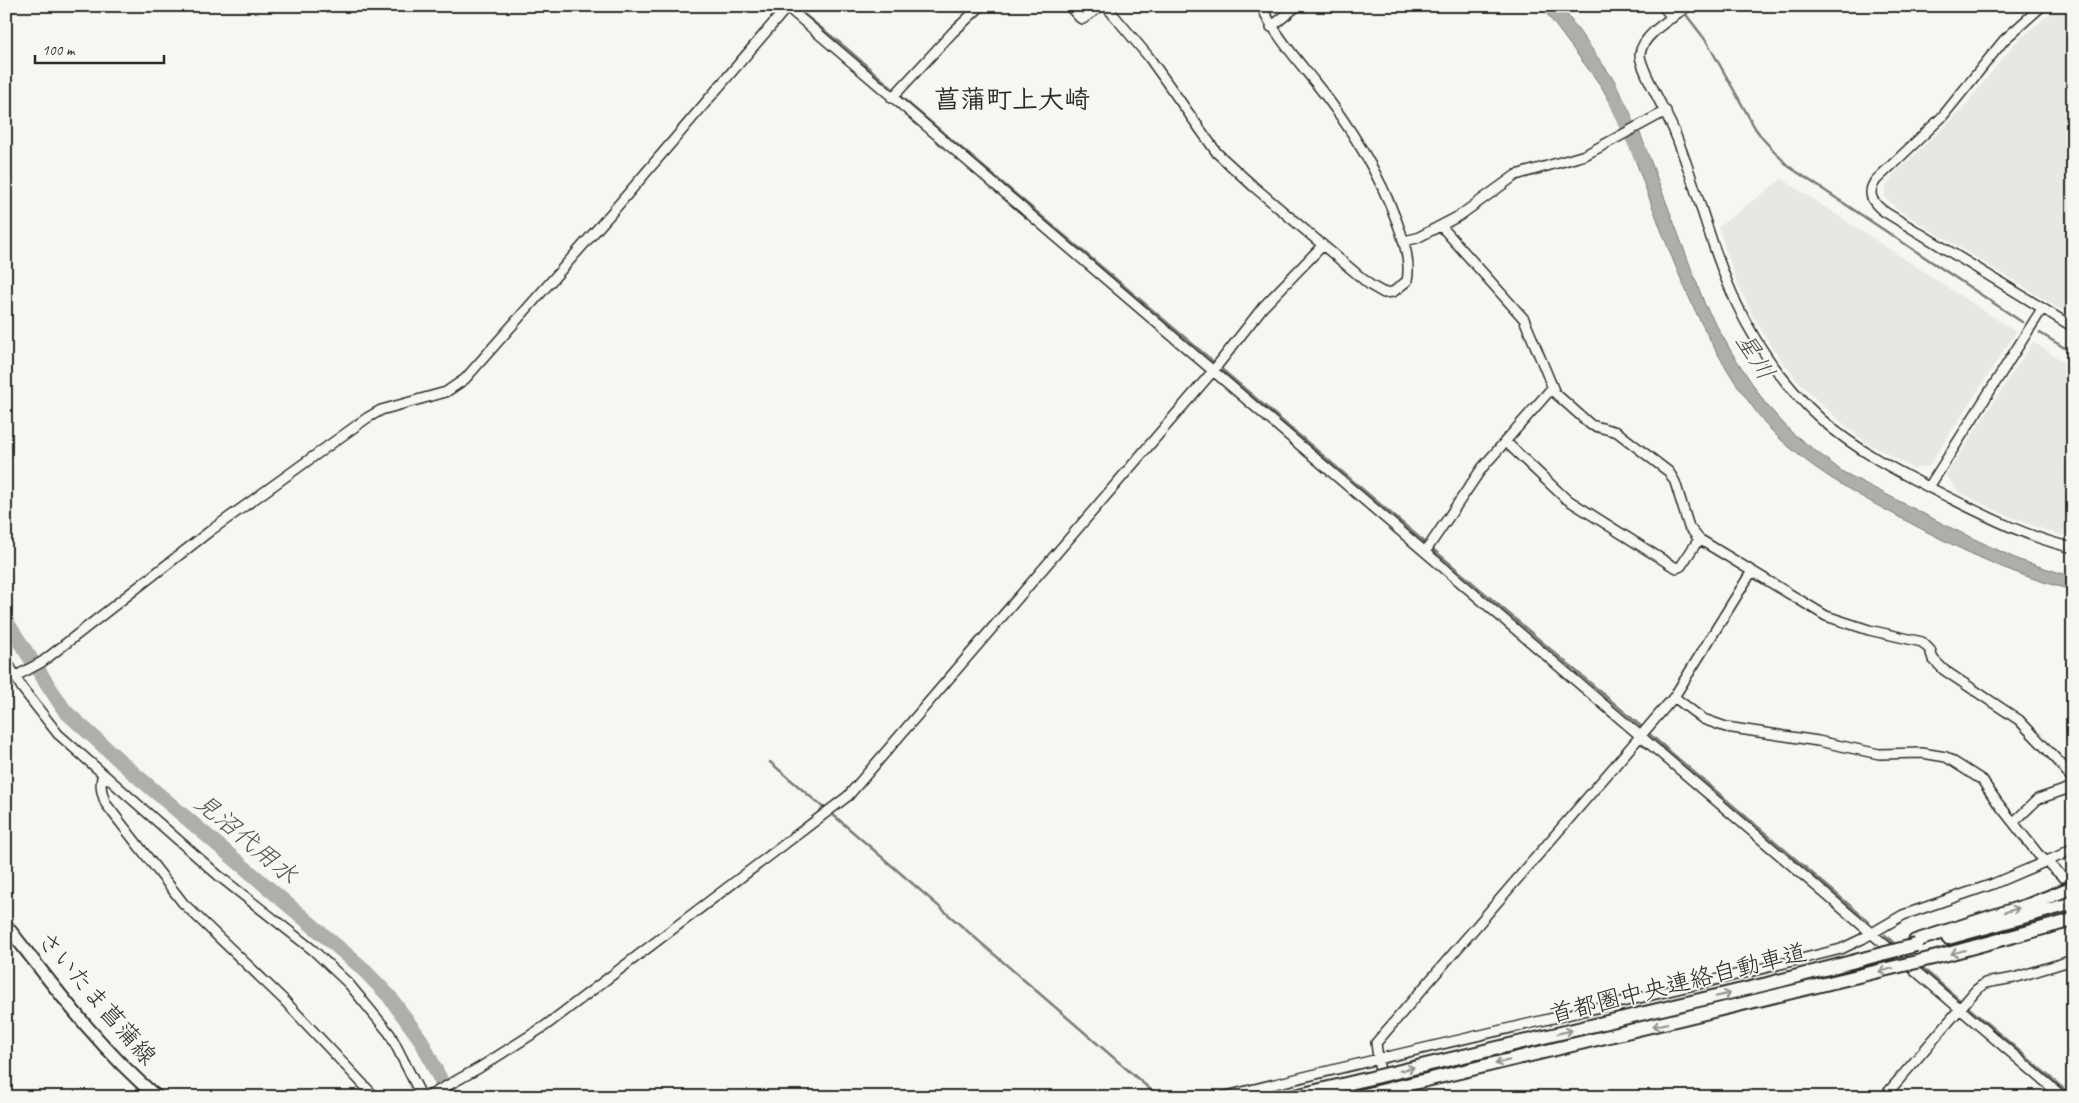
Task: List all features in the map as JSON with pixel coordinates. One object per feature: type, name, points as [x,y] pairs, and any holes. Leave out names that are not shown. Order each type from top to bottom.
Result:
[{"type":"highway","points":[[1916,943],[2031,904],[2073,887]]},
{"type":"highway","name":"首都圏中央連絡自動車道","points":[[1291,1097],[1805,974],[1916,943],[1974,932],[2073,903]]},
{"type":"highway","name":"首都圏中央連絡自動車道","points":[[1356,1097],[1933,958],[2073,920]]},
{"type":"main road","name":"さいたま菖蒲線","points":[[6,925],[96,1038],[154,1096]]},
{"type":"street","points":[[892,98],[953,32],[980,6]]},
{"type":"street","points":[[1069,6],[1083,19],[1101,6]]},
{"type":"street","points":[[1106,6],[1148,56],[1217,153],[1370,285],[1381,292],[1388,293],[1407,281],[1408,268],[1404,241],[1388,198],[1373,168],[1314,82],[1271,27],[1261,6]]},
{"type":"street","points":[[1271,27],[1297,6]]},
{"type":"street","points":[[1663,6],[1675,16]]},
{"type":"street","points":[[1688,6],[1651,34],[1644,42],[1640,60],[1666,112],[1688,166],[1727,283],[1749,328],[1764,352],[1799,397],[1840,434],[1876,459],[2007,526],[2073,548]]},
{"type":"street","points":[[2042,6],[2004,40],[1942,117],[1876,180],[1873,184],[1871,196],[1877,207],[2073,327]]},
{"type":"street","points":[[11,677],[39,664],[210,531],[366,418],[381,410],[446,392],[465,379],[614,210],[787,7],[2064,1097]]},
{"type":"street","points":[[1404,241],[1417,238],[1441,226],[1483,200],[1516,175],[1584,155],[1666,112]]},
{"type":"street","points":[[1441,226],[1530,328],[1555,393],[1591,425],[1617,432],[1665,468],[1674,482],[1689,527],[1699,539],[1826,616],[1869,630],[1922,642],[1930,650],[1932,659],[1944,670],[2019,720],[2060,763],[2073,780]]},
{"type":"street","points":[[6,660],[11,677],[58,734],[219,876],[313,950],[349,984],[390,1034],[426,1096],[479,1068],[545,1026],[848,796],[1213,371],[1263,307],[1323,245]]},
{"type":"street","points":[[1929,487],[2042,309]]},
{"type":"street","points":[[1425,552],[1482,468],[1552,388]]},
{"type":"street","points":[[1505,441],[1565,498],[1671,565],[1677,568],[1681,566],[1699,539]]},
{"type":"street","points":[[1383,1097],[1376,1042],[1674,696],[1752,571]]},
{"type":"street","points":[[1674,696],[1703,720],[1726,727],[1818,741],[1880,754],[1922,753],[1939,755],[1982,780],[2038,854],[2063,877]]},
{"type":"street","points":[[103,774],[101,789],[106,804],[183,903],[283,999],[375,1097]]},
{"type":"street","points":[[2014,822],[2038,799],[2073,787]]},
{"type":"street","points":[[1223,1097],[1377,1058],[1806,958],[1852,945],[1903,915],[1974,891],[2046,862],[2073,848]]},
{"type":"street","points":[[1884,1097],[1976,990],[1985,983],[2014,978],[2073,960]]},
{"type":"shaded area","points":[[1541,6],[1561,6],[1614,80],[1632,116],[1621,121],[1601,86]]},
{"type":"shaded area","points":[[2059,6],[2073,6],[2073,317],[1897,209],[1885,197],[1885,189],[1893,175],[1960,112],[2015,43]]},
{"type":"shaded area","points":[[1640,133],[1705,305],[1732,353],[1765,403],[1791,432],[1843,472],[1949,527],[2019,560],[2073,577],[2073,590],[2011,571],[1912,524],[1826,475],[1810,464],[1773,432],[1737,385],[1719,356],[1703,327],[1675,266],[1628,140]]},
{"type":"shaded area","points":[[1782,179],[2016,332],[1929,466],[1914,469],[1864,441],[1823,406],[1798,381],[1772,348],[1752,314],[1736,280],[1718,227]]},
{"type":"shaded area","points":[[2033,342],[2073,368],[2073,539],[2025,523],[1997,511],[1958,491],[1946,475]]},
{"type":"waterway","points":[[795,7],[893,89]]},
{"type":"waterway","points":[[1684,12],[1707,42],[1755,128],[1788,166],[2022,322]]},
{"type":"waterway","points":[[901,97],[1215,363]]},
{"type":"waterway","name":"星川","points":[[1617,102],[1641,156]]},
{"type":"waterway","points":[[2040,333],[2073,353]]},
{"type":"waterway","points":[[1219,367],[1643,728]]},
{"type":"waterway","name":"見沼代用水","points":[[6,621],[65,711],[130,770],[360,966],[389,996],[421,1040],[449,1097]]},
{"type":"waterway","points":[[1647,732],[1868,921]]},
{"type":"waterway","points":[[770,762],[826,810]]},
{"type":"waterway","points":[[831,813],[1159,1097]]},
{"type":"waterway","points":[[1885,935],[1897,946]]},
{"type":"waterway","points":[[1920,966],[2073,1097]]},
{"type":"district","name":"菖蒲町上大崎","points":[[1012,99]]}]
